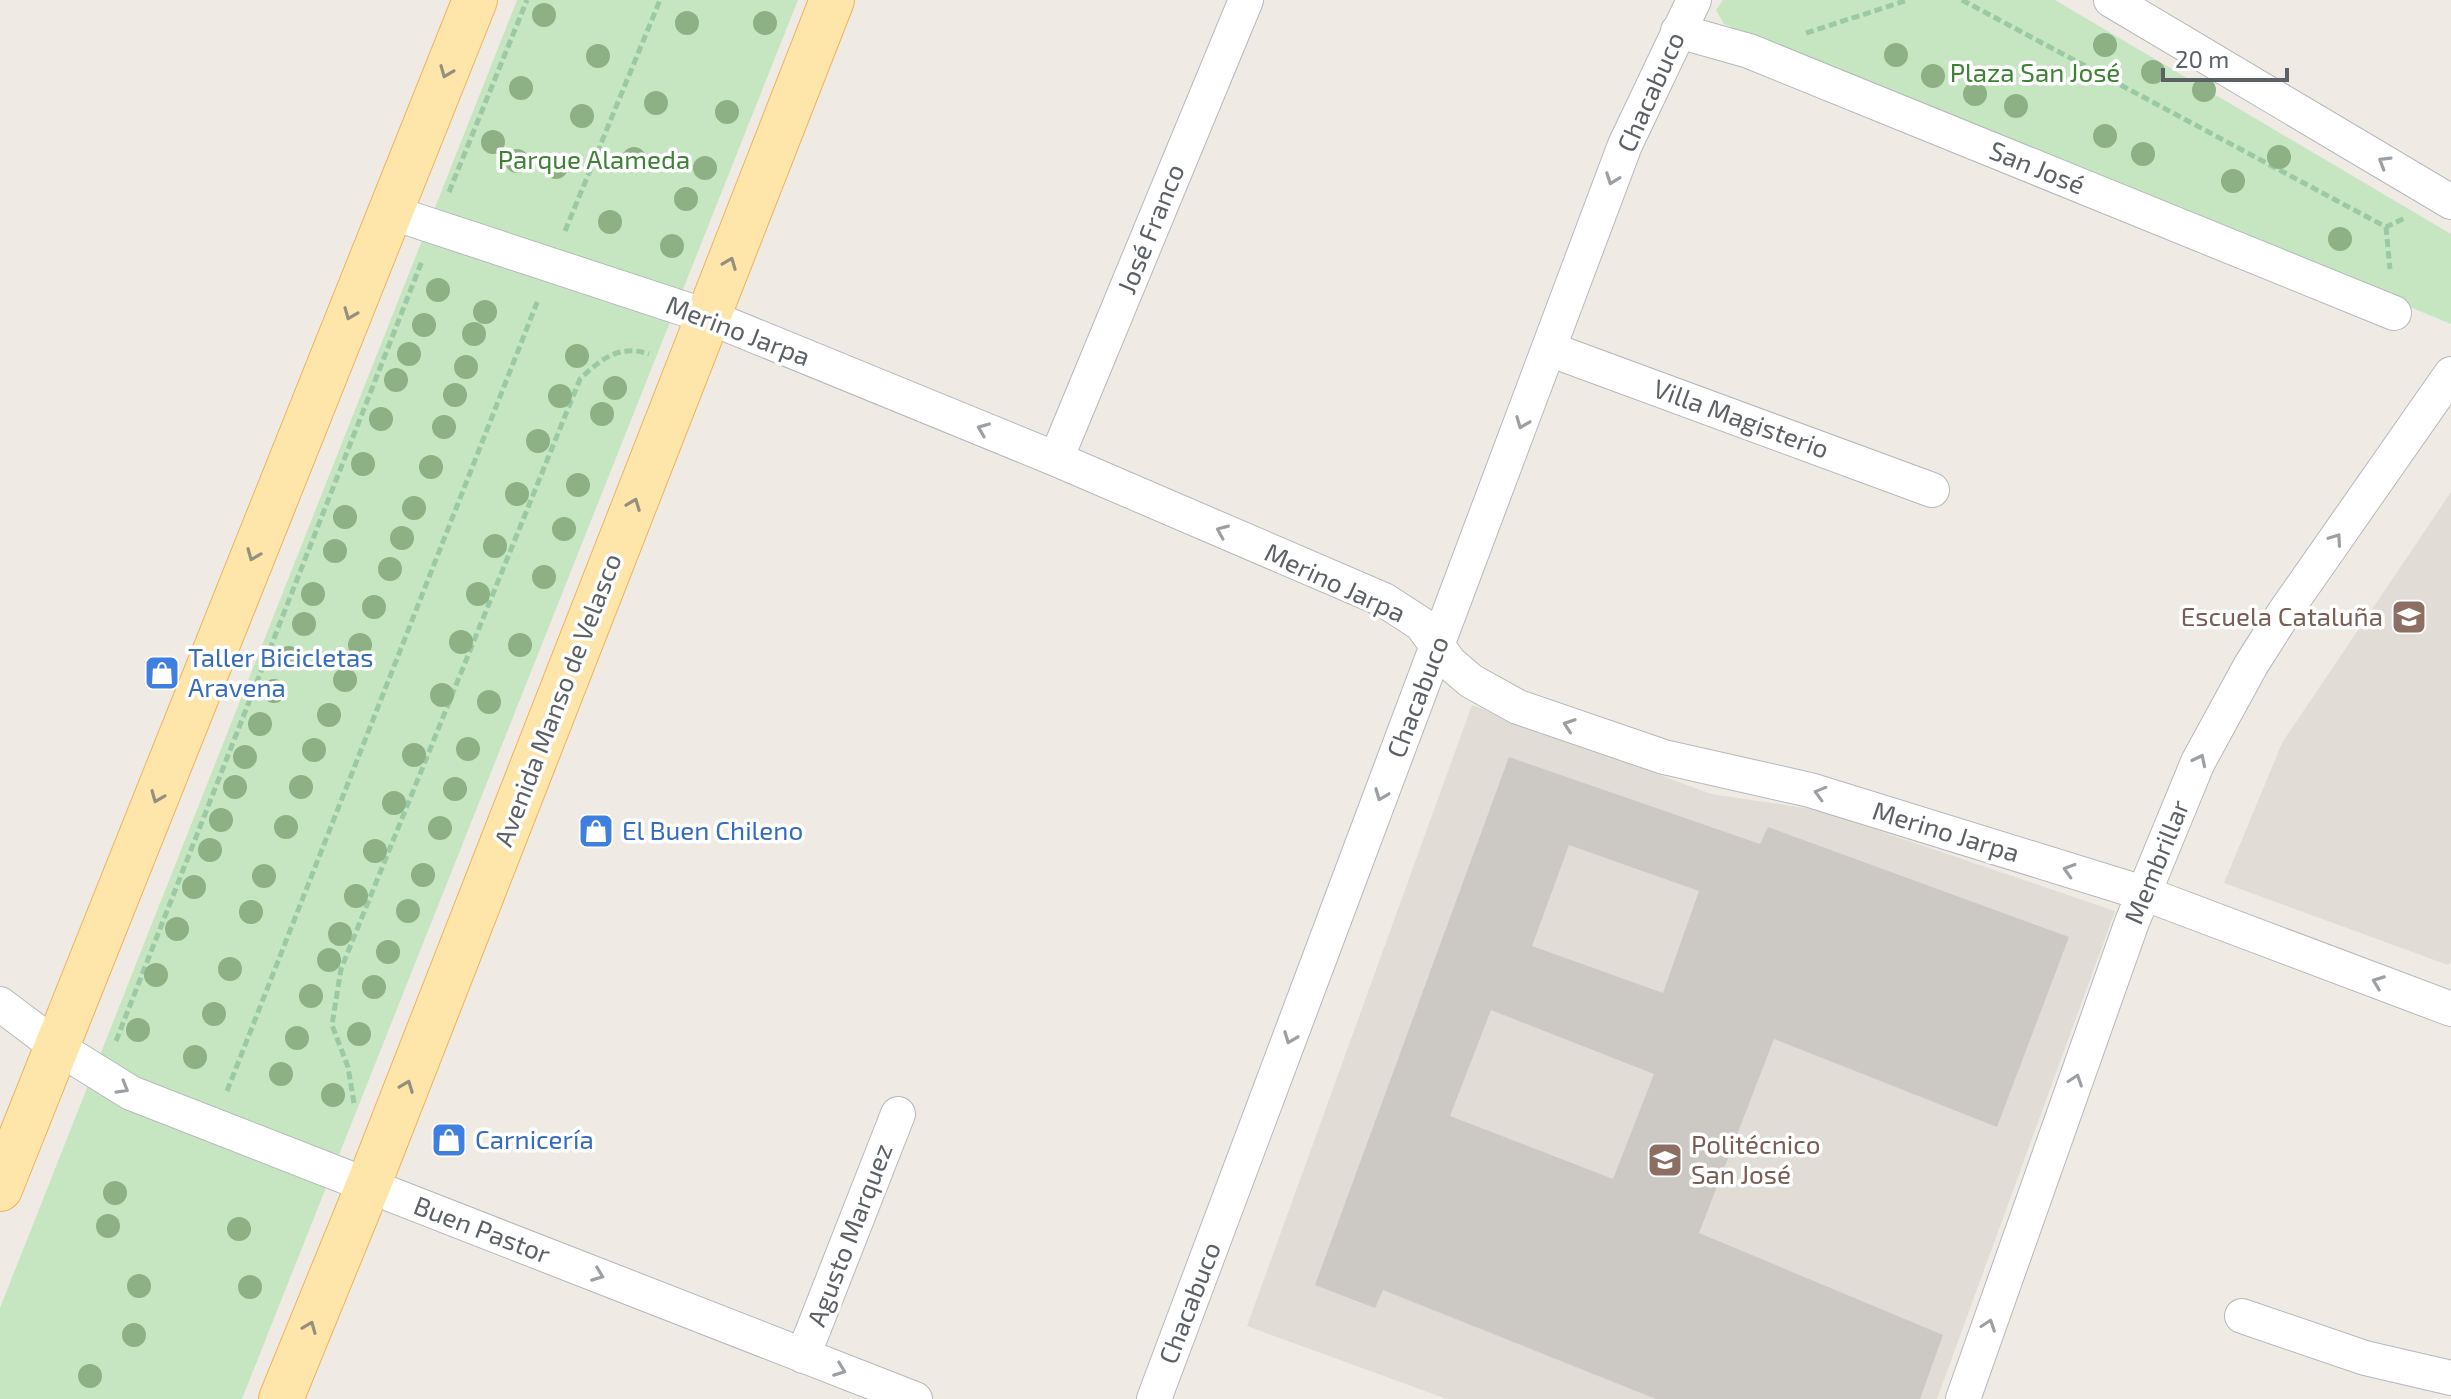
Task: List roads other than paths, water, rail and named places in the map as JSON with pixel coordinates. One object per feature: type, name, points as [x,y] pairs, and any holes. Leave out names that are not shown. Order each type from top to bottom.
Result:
[{"type":"main road","points":[[0,1189],[475,0]]},
{"type":"main road","name":"Avenida Manso de Velasco","points":[[281,1399],[350,1179],[709,317],[832,0]]},
{"type":"street","name":"José Franco","points":[[1056,459],[1246,0]]},
{"type":"street","name":"Chacabuco","points":[[1154,1399],[1625,145],[1694,0]]},
{"type":"street","points":[[2111,0],[2448,200]]},
{"type":"street","name":"San José","points":[[1678,31],[1749,51],[2394,313]]},
{"type":"street","name":"Merino Jarpa","points":[[390,212],[709,317],[1056,459],[1384,600],[1421,624],[1450,663],[1471,681],[1518,707],[1651,753],[1810,790],[2143,893],[2451,1009]]},
{"type":"street","name":"Villa Magisterio","points":[[1549,349],[1932,490]]},
{"type":"street","name":"Membrillar","points":[[1963,1399],[2143,893],[2198,762],[2251,665],[2451,374]]},
{"type":"street","name":"Buen Pastor","points":[[0,1004],[57,1047],[131,1093],[915,1399]]},
{"type":"street","name":"Agusto Marquez","points":[[803,1356],[898,1114]]},
{"type":"street","points":[[2242,1316],[2365,1358],[2451,1378]]},
{"type":"place","name":"Escuela Cataluña","points":[[2409,617]]},
{"type":"place","name":"Taller Bicicletas Aravena","points":[[162,673]]},
{"type":"place","name":"El Buen Chileno","points":[[596,831]]},
{"type":"place","name":"Carnicería","points":[[449,1140]]},
{"type":"place","name":"Politécnico San José","points":[[1665,1160]]},
{"type":"park label","name":"Plaza San José","points":[[2035,73]]},
{"type":"park label","name":"Parque Alameda","points":[[594,160]]}]
